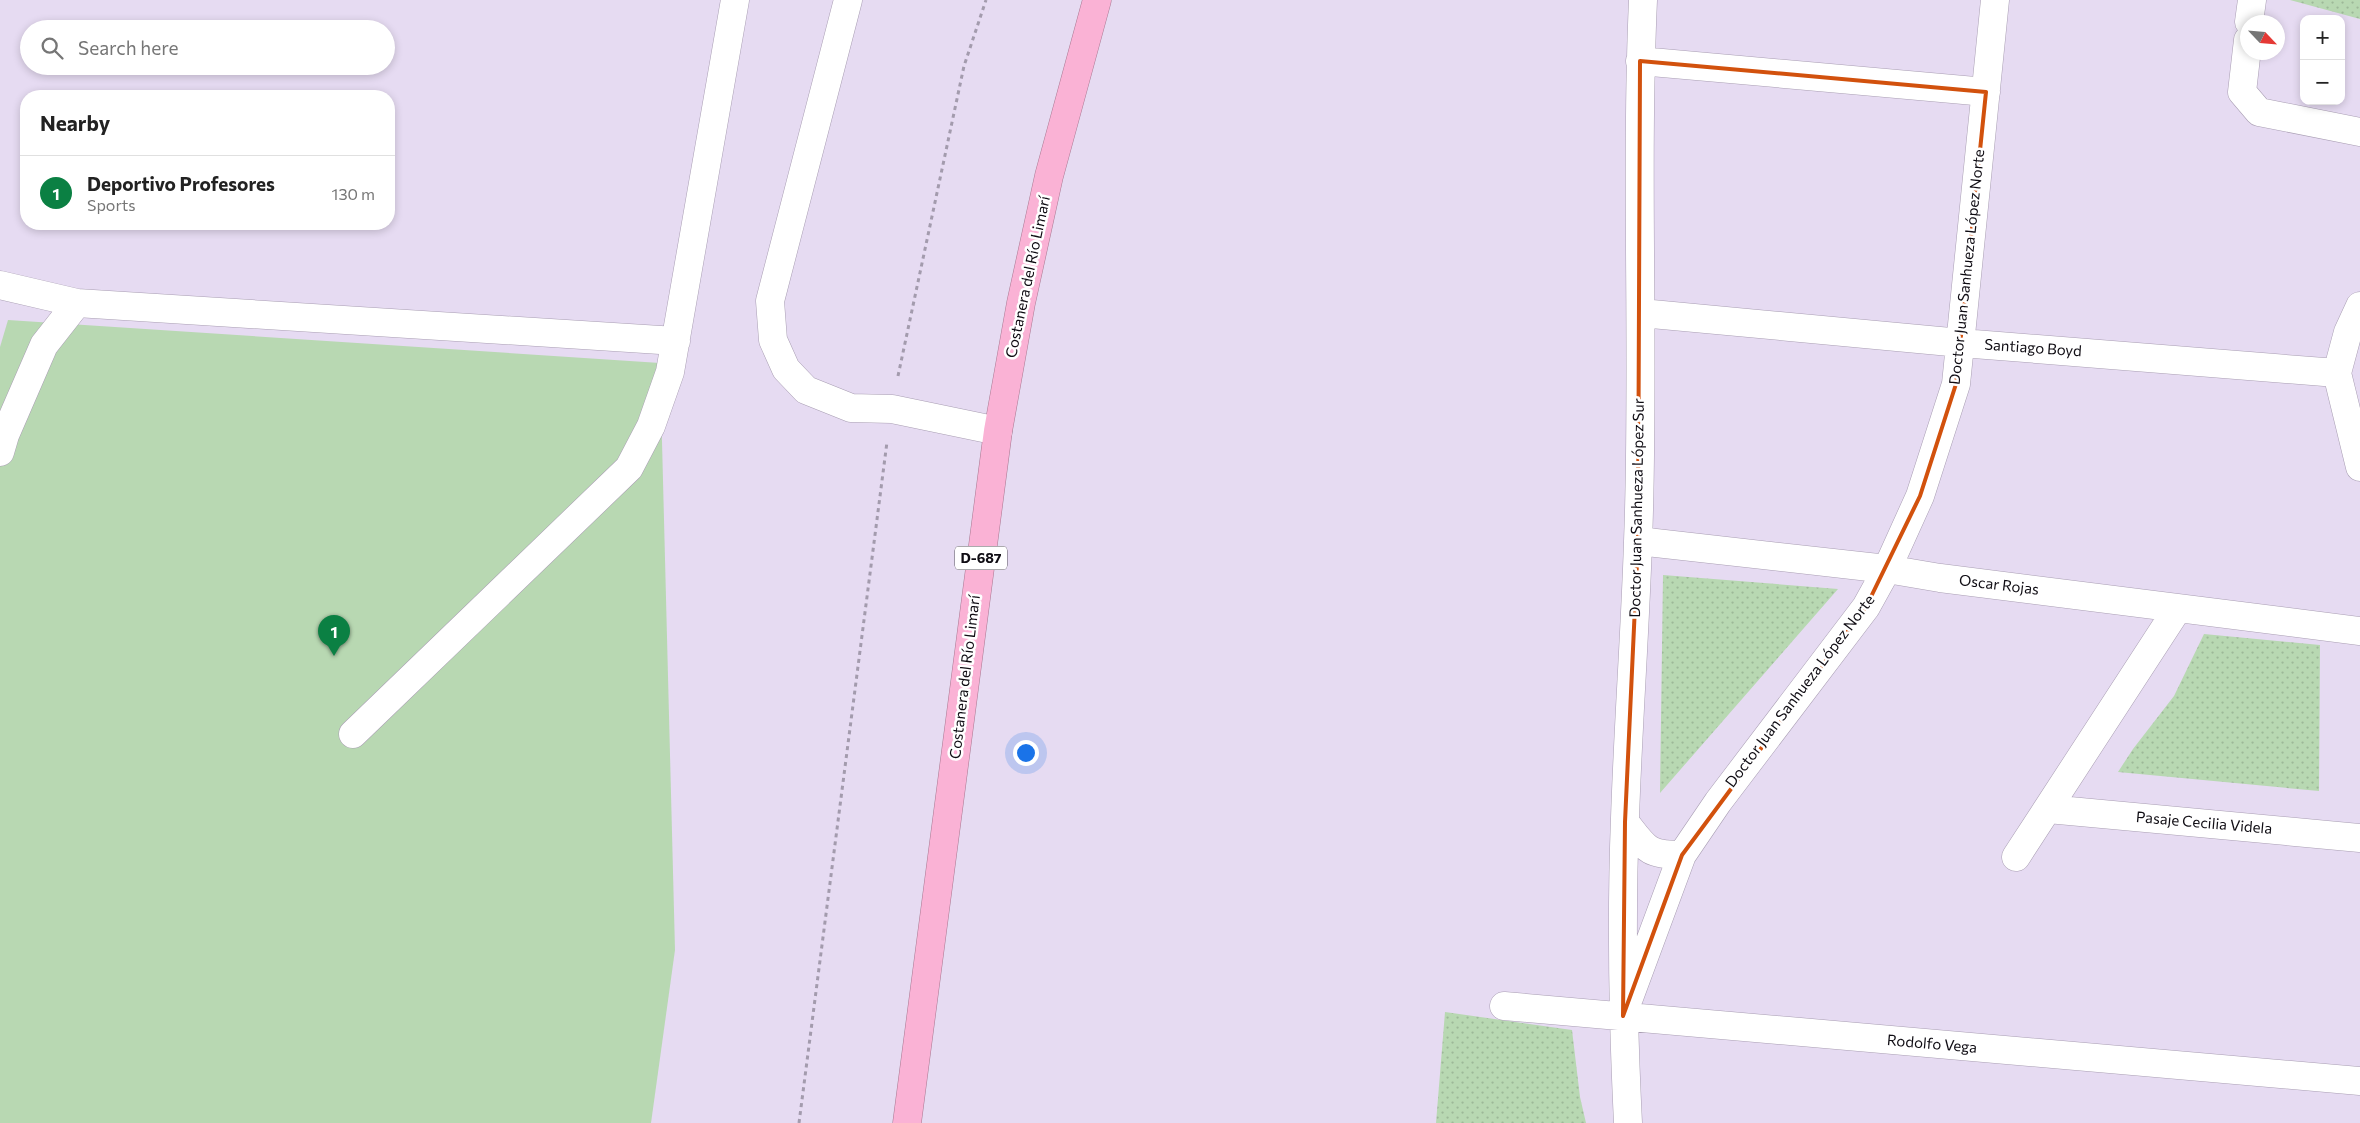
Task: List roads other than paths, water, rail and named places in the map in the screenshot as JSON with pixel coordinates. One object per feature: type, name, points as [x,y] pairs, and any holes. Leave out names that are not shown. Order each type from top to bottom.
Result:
[{"type":"highway","name":"Costanera del Río Limarí","points":[[907,1123],[998,431],[1021,303],[1049,176],[1097,0]]},
{"type":"street","points":[[353,734],[629,468],[651,426],[670,372],[735,0]]},
{"type":"street","points":[[848,0],[770,301],[773,340],[786,370],[806,390],[851,408],[892,409],[998,431]]},
{"type":"street","name":"Doctor Juan Sanhueza López Sur","points":[[1628,1123],[1623,1016],[1625,822],[1638,541],[1641,313],[1640,61],[1643,0]]},
{"type":"street","name":"Doctor Juan Sanhueza López Norte","points":[[1623,1016],[1682,855],[1718,802],[1866,607],[1887,569],[1920,496],[1956,384],[1994,0]]},
{"type":"street","points":[[2250,15],[2252,0]]},
{"type":"street","points":[[2246,60],[2242,92],[2259,112],[2360,132]]},
{"type":"street","points":[[1640,61],[1986,92]]},
{"type":"street","points":[[0,285],[77,303],[676,340]]},
{"type":"street","points":[[0,452],[5,435],[44,344],[77,303]]},
{"type":"street","points":[[2360,306],[2348,332],[2337,373],[2360,467]]},
{"type":"street","name":"Santiago Boyd","points":[[1641,313],[1961,343],[2337,373]]},
{"type":"street","name":"Oscar Rojas","points":[[1638,541],[1887,569],[2360,631]]},
{"type":"street","points":[[2016,857],[2178,608]]},
{"type":"street","name":"Pasaje Cecilia Videla","points":[[2048,809],[2360,838]]},
{"type":"street","points":[[1625,822],[1643,846],[1659,855],[1682,855]]},
{"type":"street","name":"Rodolfo Vega","points":[[1504,1006],[2360,1081]]},
{"type":"place","name":"Deportivo Profesores","points":[[334,656]]}]
